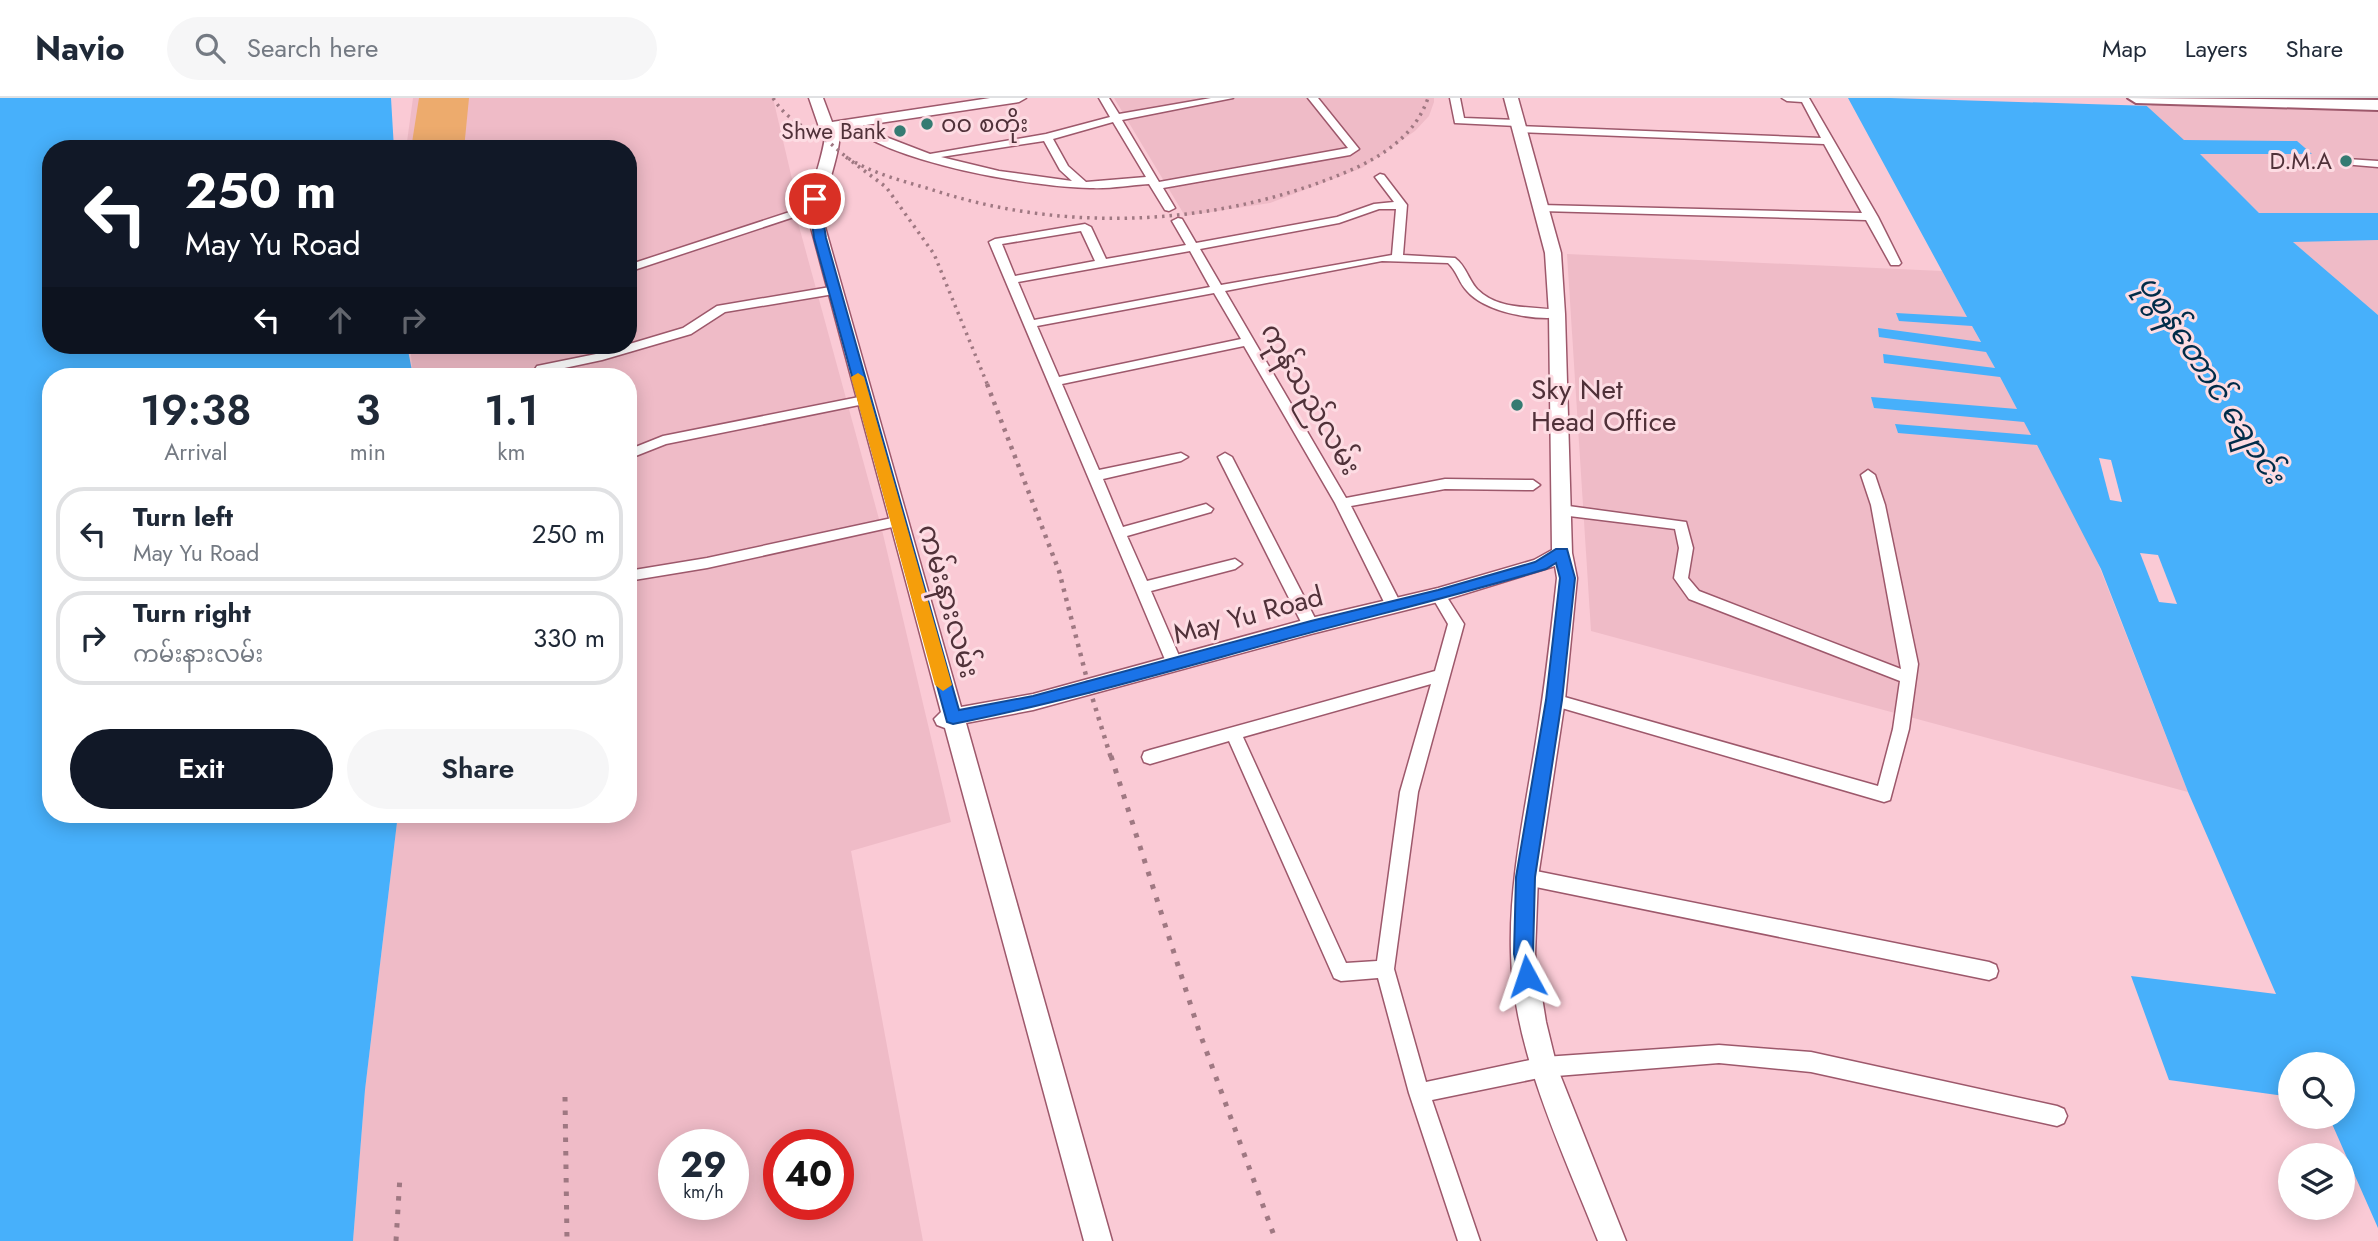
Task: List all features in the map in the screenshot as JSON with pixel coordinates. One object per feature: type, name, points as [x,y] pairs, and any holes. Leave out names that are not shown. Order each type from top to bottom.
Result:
[{"type":"main road","points":[[816,98],[837,126]]},
{"type":"main road","points":[[824,98],[837,126]]},
{"type":"main road","points":[[837,126],[1019,98]]},
{"type":"main road","points":[[2136,98],[2378,105]]},
{"type":"street","points":[[1104,98],[1169,208]]},
{"type":"street","points":[[928,156],[1047,137],[1116,118],[1228,98]]},
{"type":"street","points":[[637,266],[811,208],[825,148],[837,126],[928,156],[1017,177],[1084,185],[1154,183],[1354,149],[1313,98]]},
{"type":"street","points":[[1455,98],[1459,121],[1828,141]]},
{"type":"street","points":[[1511,98],[1553,253],[1557,314],[1562,553],[1567,578],[1554,700],[1525,877],[1523,954],[1544,1067],[1612,1241]]},
{"type":"street","points":[[1787,98],[1806,99],[1895,263]]},
{"type":"street","points":[[1047,137],[1064,168],[1084,185]]},
{"type":"street","points":[[2347,162],[2378,164]]},
{"type":"street","points":[[1380,177],[1402,205],[1397,258]]},
{"type":"street","points":[[1011,280],[1339,220],[1378,206],[1402,205]]},
{"type":"street","name":"ကမ်းနားလမ်း","points":[[811,208],[892,523],[1098,1241]]},
{"type":"street","points":[[1541,208],[1872,217]]},
{"type":"street","name":"ကုန်သည်လမ်း","points":[[1178,221],[1342,503],[1394,606]]},
{"type":"street","points":[[1102,263],[1085,227],[995,242],[1175,665]]},
{"type":"street","points":[[1030,324],[1397,258],[1451,260],[1458,265],[1471,289],[1489,303],[1500,308],[1557,314]]},
{"type":"street","points":[[637,346],[698,326],[713,312],[721,309],[834,290]]},
{"type":"street","points":[[1054,382],[1250,341]]},
{"type":"street","points":[[546,368],[608,354]]},
{"type":"street","points":[[637,451],[663,440],[862,400]]},
{"type":"street","name":"ကမ်းနားလမ်း","points":[[862,400],[1090,1241]]},
{"type":"street","points":[[1093,476],[1181,457]]},
{"type":"street","points":[[1225,457],[1311,626]]},
{"type":"street","points":[[1554,700],[1884,794],[1901,729],[1910,664],[1878,505],[1868,475]]},
{"type":"street","points":[[1342,503],[1445,484],[1533,485]]},
{"type":"street","points":[[1118,533],[1206,509]]},
{"type":"street","points":[[1561,510],[1681,525],[1686,547],[1679,570],[1683,585],[1694,595],[1909,678]]},
{"type":"street","points":[[637,574],[716,561],[892,523]]},
{"type":"street","name":"May Yu Road","points":[[949,718],[1033,702],[1311,626],[1438,595],[1541,565],[1562,553]]},
{"type":"street","points":[[1141,589],[1235,564]]},
{"type":"street","points":[[1438,595],[1456,624],[1409,792],[1385,969],[1419,1093],[1469,1241]]},
{"type":"street","points":[[1150,757],[1442,675]]},
{"type":"street","points":[[1233,733],[1340,972],[1385,969]]},
{"type":"street","points":[[1525,877],[1989,971]]},
{"type":"street","points":[[1419,1093],[1544,1067],[1732,1055],[1811,1062],[2057,1116]]},
{"type":"shaded area","points":[[413,98],[773,98],[796,196],[797,219],[882,530],[951,822],[851,851],[923,1241],[353,1241],[365,1090],[397,823],[637,823],[637,368],[412,368],[411,354],[637,354],[637,140],[407,140]]},
{"type":"shaded area","points":[[419,98],[469,98],[465,140],[412,140]]},
{"type":"shaded area","points":[[1114,98],[1434,98],[1434,102],[1429,116],[1415,131],[1362,168],[1270,203],[1185,216]]},
{"type":"shaded area","points":[[2138,98],[2378,98],[2378,315],[2259,213]]},
{"type":"shaded area","points":[[1567,254],[1942,271],[2090,543],[2188,792],[1591,631]]},
{"type":"water","points":[[0,98],[391,98],[393,140],[42,140],[42,354],[409,354],[411,368],[42,368],[42,823],[397,823],[365,1090],[353,1241],[0,1241]]},
{"type":"water","name":"ပုစွန်တောင် ချောင်း","points":[[1848,98],[2138,98],[2184,140],[2297,141],[2312,154],[2200,154],[2259,213],[2378,213],[2378,240],[2293,242],[2378,315],[2378,1228],[2355,1176],[2355,1143],[2340,1143],[2334,1129],[2355,1129],[2355,1052],[2278,1052],[2278,1095],[2169,1080],[2131,976],[2276,994],[2188,792],[2101,569],[2037,445],[1898,433],[1895,424],[2031,435],[2024,422],[1874,408],[1871,397],[2017,409],[2000,377],[1884,363],[1883,354],[1995,368],[1986,352],[1879,337],[1878,328],[1981,342],[1972,326],[1899,321],[1896,313],[1967,317]]},
{"type":"pier","points":[[1890,98],[2144,98],[2152,106]]},
{"type":"pier","points":[[2099,458],[2111,460],[2122,502],[2110,500]]},
{"type":"pier","points":[[2140,553],[2158,555],[2177,604],[2159,602]]},
{"type":"railway","points":[[773,98],[792,119],[848,158],[889,177],[979,203],[1029,212],[1131,218],[1181,215],[1232,207],[1281,195],[1345,173],[1375,158],[1401,139],[1412,127],[1428,98]]},
{"type":"railway","points":[[846,157],[886,187],[934,254],[988,386]]},
{"type":"railway","points":[[987,384],[1059,571],[1089,687],[1111,758]]},
{"type":"railway","points":[[1111,756],[1199,1031],[1276,1241]]},
{"type":"railway","points":[[565,1097],[567,1241]]},
{"type":"railway","points":[[396,1241],[400,1176]]},
{"type":"slow traffic","points":[[858,377],[943,685]]},
{"type":"place","name":"ဝဝ စတိုး","points":[[927,124]]},
{"type":"place","name":"Shwe Bank","points":[[900,131]]},
{"type":"place","name":"D.M.A","points":[[2346,161]]},
{"type":"place","name":"Sky Net Head Office","points":[[1517,405]]},
{"type":"route","points":[[815,199],[820,238],[953,717],[1033,702],[1311,626],[1438,595],[1541,565],[1562,553],[1567,578],[1554,700],[1525,877],[1523,954],[1527,976]]}]
